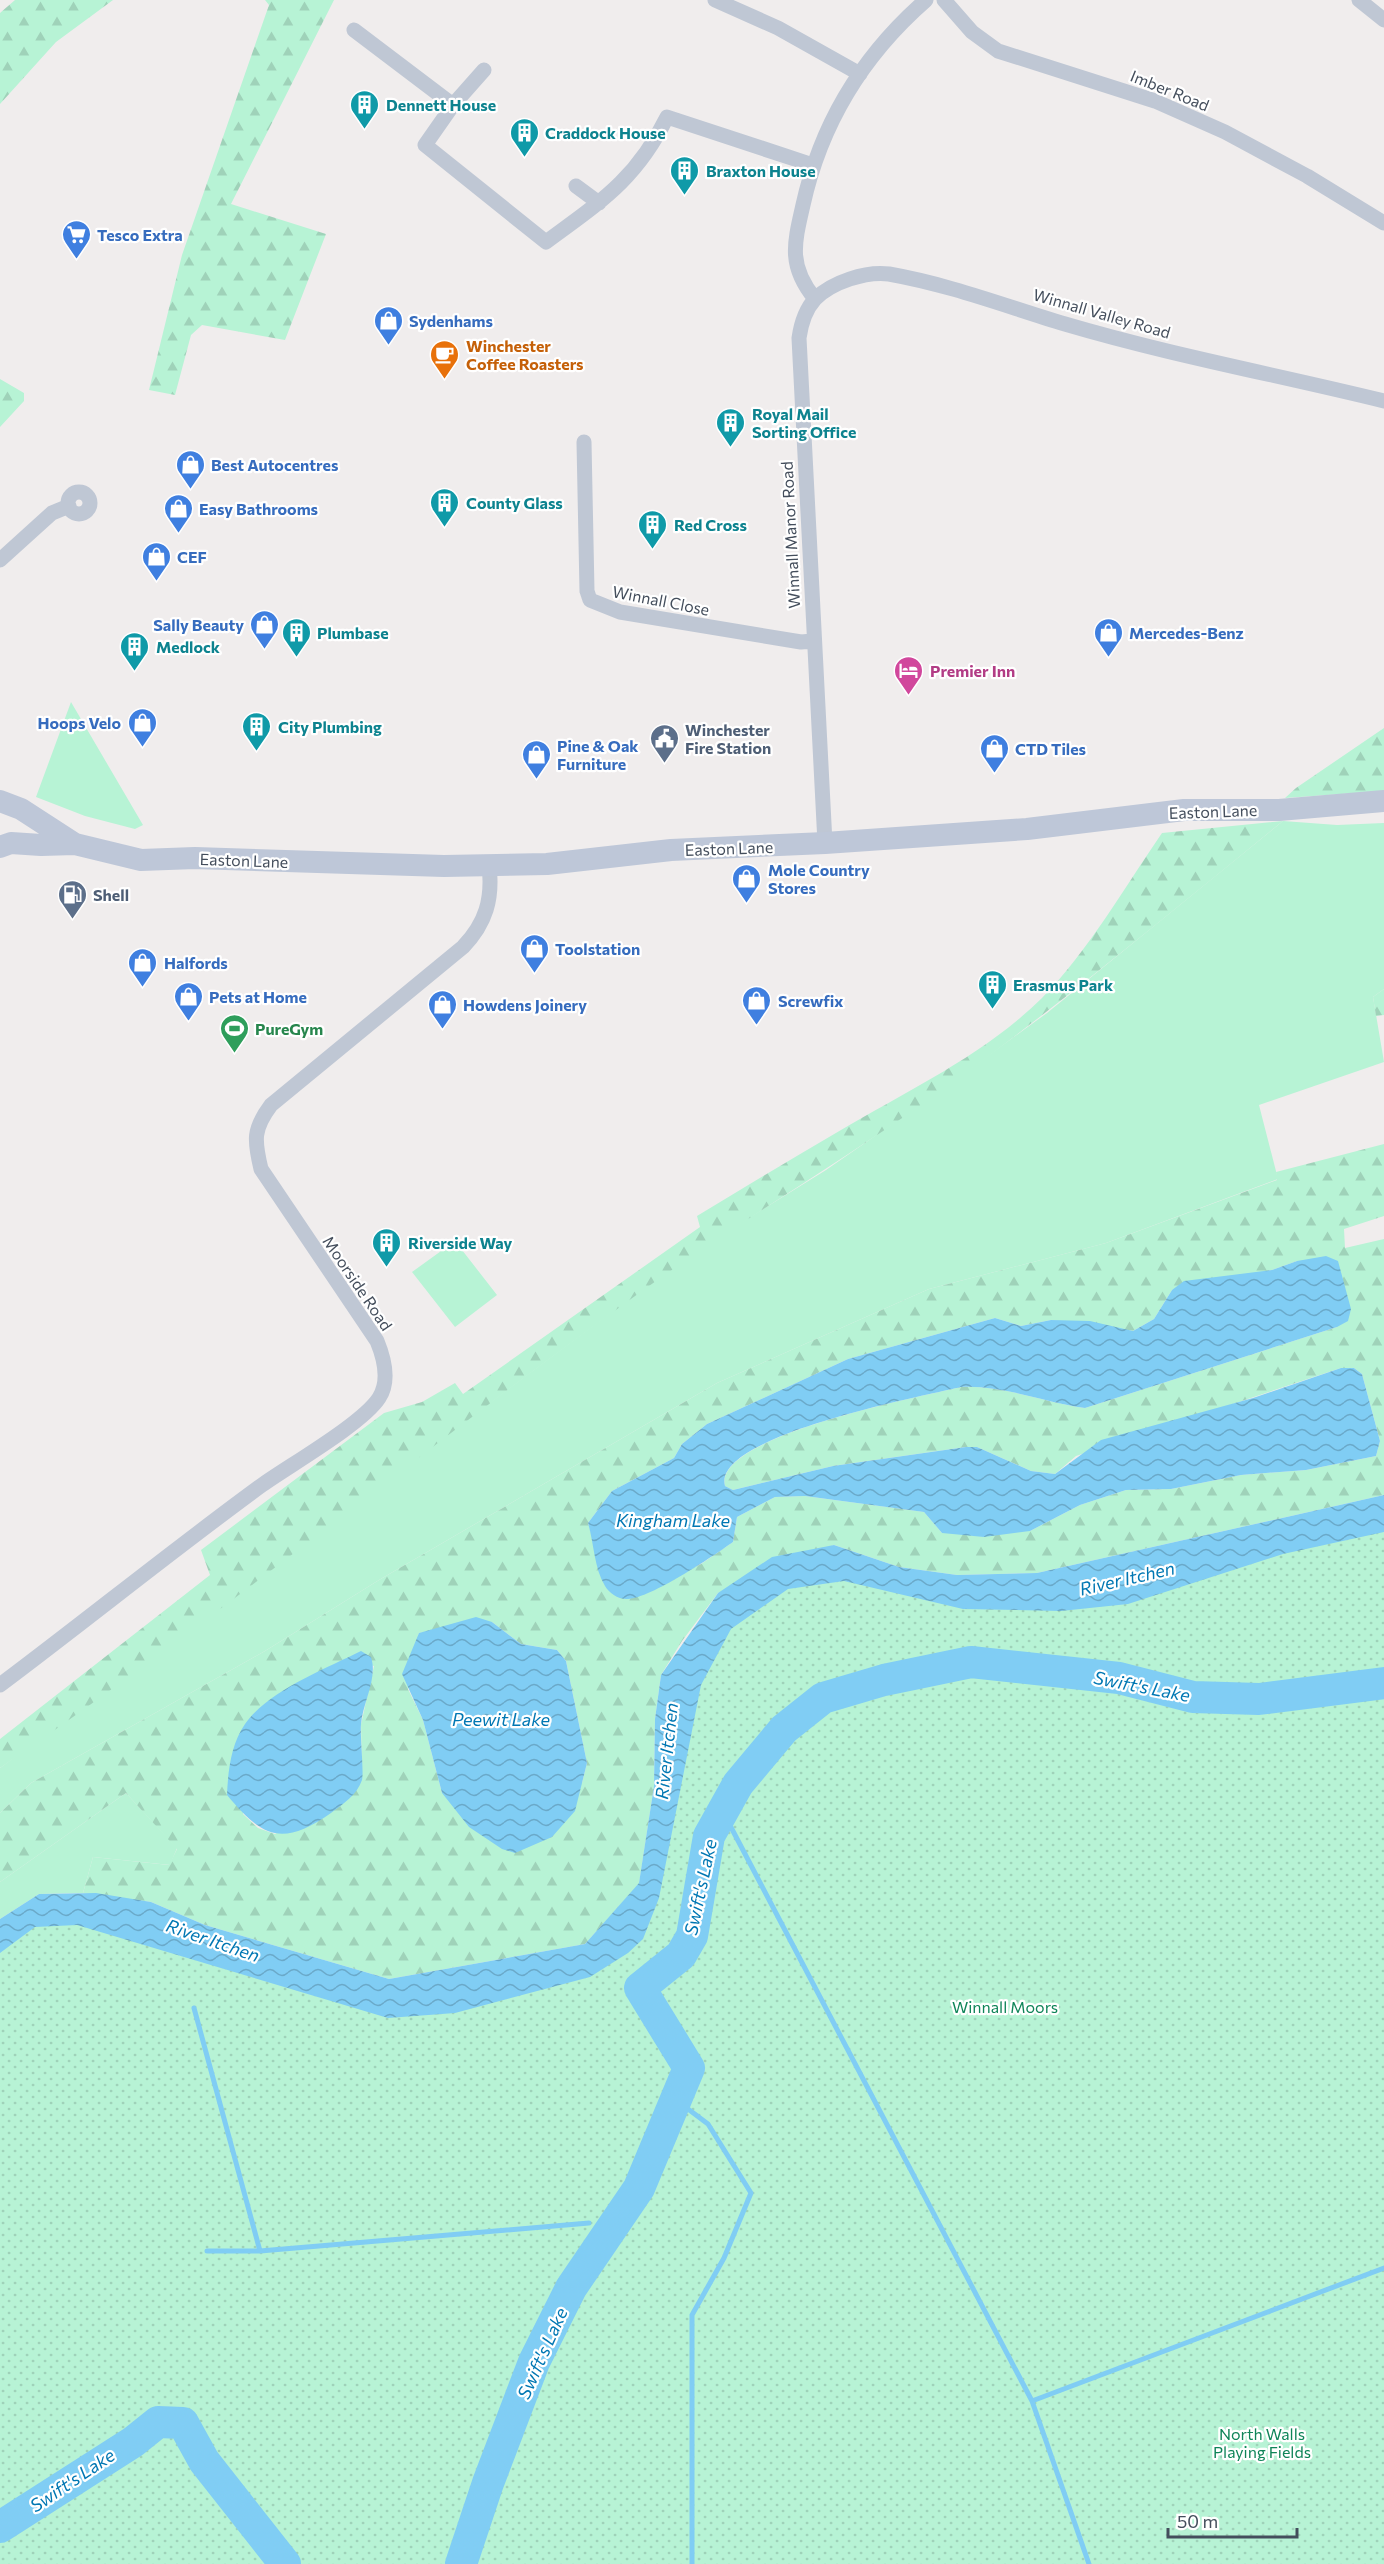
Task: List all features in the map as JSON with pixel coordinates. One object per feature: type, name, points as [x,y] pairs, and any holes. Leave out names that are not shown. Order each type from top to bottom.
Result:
[{"type":"street","points":[[715,0],[778,28],[860,74]]},
{"type":"street","points":[[815,299],[799,279],[794,254],[813,165],[831,120],[860,74],[887,38],[926,0]]},
{"type":"street","name":"Imber Road","points":[[944,0],[972,32],[998,51],[1155,101],[1205,123],[1307,176],[1384,223]]},
{"type":"street","points":[[1359,0],[1384,20]]},
{"type":"street","points":[[354,30],[453,105]]},
{"type":"street","points":[[484,70],[453,105],[425,146],[546,242],[615,191],[638,168],[652,148],[667,117],[813,165]]},
{"type":"street","points":[[576,186],[599,203]]},
{"type":"street","name":"Winnall Valley Road","points":[[815,299],[832,287],[859,278],[881,273],[898,276],[976,294],[1064,324],[1179,354],[1384,401]]},
{"type":"street","name":"Winnall Manor Road","points":[[815,299],[802,322],[799,338],[825,843]]},
{"type":"street","name":"Winnall Close","points":[[584,442],[587,591],[590,600],[620,612],[678,623],[801,642],[813,641]]},
{"type":"street","points":[[0,560],[52,513],[69,506]]},
{"type":"street","name":"Easton Lane","points":[[0,801],[21,809],[75,844]]},
{"type":"street","name":"Easton Lane","points":[[0,847],[10,843],[75,844],[141,860],[195,858],[489,866],[547,864],[671,850],[825,843],[1027,829],[1184,810],[1279,810],[1384,801]]},
{"type":"street","name":"Moorside Road","points":[[0,1685],[261,1486],[364,1414],[379,1398],[384,1388],[384,1366],[377,1341],[261,1169],[256,1144],[257,1125],[271,1105],[476,934],[485,917],[491,896],[489,866]]},
{"type":"green space","points":[[15,0],[113,0],[56,42],[0,104],[0,13]]},
{"type":"green space","points":[[265,0],[334,0],[231,204],[326,234],[285,340],[202,325],[191,335],[175,395],[149,390],[182,255],[269,5]]},
{"type":"green space","points":[[0,379],[24,393],[24,401],[0,427]]},
{"type":"green space","points":[[71,702],[143,825],[135,829],[85,816],[36,797]]},
{"type":"green space","points":[[1384,728],[1384,791],[1285,798],[1296,788]]},
{"type":"green space","points":[[1283,821],[1337,825],[1384,823],[1384,989],[1373,997],[1384,1062],[1259,1105],[1278,1179],[1106,1243],[929,1289],[717,1383],[379,1580],[265,1651],[31,1783],[0,1813],[0,1768],[621,1305],[710,1242],[826,1170],[1047,1013]]},
{"type":"green space","points":[[1283,821],[1106,965],[970,1070],[887,1129],[698,1252],[624,1304],[158,1655],[0,1768],[0,1739],[210,1575],[201,1550],[384,1413],[422,1402],[455,1383],[463,1394],[700,1227],[697,1216],[946,1070],[1020,1018],[1042,998],[1075,960],[1162,833]]},
{"type":"green space","points":[[1384,989],[1384,1015],[1376,1016],[1373,997]]},
{"type":"green space","points":[[1384,1144],[1384,1216],[1344,1229],[1345,1248],[1384,1239],[1384,1495],[1037,1573],[957,1575],[899,1567],[834,1545],[718,1593],[682,1641],[661,1675],[655,1719],[654,1786],[639,1884],[585,1944],[389,1979],[205,1925],[151,1902],[83,1893],[93,1857],[169,1865],[177,1849],[126,1793],[0,1882],[0,1813],[31,1783],[265,1651],[379,1580],[717,1383],[929,1289],[1106,1243],[1277,1180],[1276,1172]],"holes":[[[1297,1261],[1337,1327],[1085,1408],[1008,1391],[961,1387],[867,1409],[784,1435],[751,1451],[730,1468],[725,1486],[733,1490],[833,1466],[966,1447],[977,1447],[1031,1471],[1055,1474],[1076,1456],[1341,1368],[1354,1368],[1362,1374],[1380,1441],[1376,1456],[1306,1470],[1241,1475],[1171,1489],[1126,1490],[1080,1505],[1030,1531],[942,1533],[924,1512],[805,1496],[775,1497],[737,1517],[733,1542],[701,1564],[679,1575],[593,1539],[588,1523],[612,1491],[674,1458],[682,1444],[707,1424],[848,1359],[995,1318],[1021,1326],[1051,1320],[1133,1331],[1154,1319],[1172,1290],[1272,1270]],[[492,1622],[521,1644],[557,1650],[566,1661],[587,1763],[582,1783],[442,1793],[423,1720],[408,1689],[419,1633]],[[346,1659],[374,1666],[361,1724],[362,1779],[275,1834],[258,1828],[243,1814],[285,1690]]]},
{"type":"green space","points":[[455,1241],[497,1295],[455,1327],[412,1272]]},
{"type":"green space","name":"Winnall Moors","points":[[1384,1517],[1384,2564],[0,2564],[0,1938],[38,1909],[387,1991],[589,1950],[646,1887],[704,1634],[831,1562],[1040,1599]]},
{"type":"green space","points":[[126,1793],[177,1848],[170,1865],[93,1857],[83,1893],[39,1894],[0,1919],[0,1882]]},
{"type":"water","name":"Kingham Lake","points":[[1326,1256],[1338,1261],[1351,1309],[1348,1321],[1337,1327],[1085,1408],[1008,1391],[961,1387],[866,1409],[784,1435],[751,1451],[730,1468],[725,1486],[733,1490],[833,1466],[966,1447],[977,1447],[1031,1471],[1055,1474],[1101,1440],[1253,1398],[1341,1368],[1354,1368],[1362,1374],[1380,1441],[1376,1456],[1306,1470],[1241,1475],[1171,1489],[1126,1490],[1080,1505],[1030,1531],[984,1537],[942,1533],[924,1512],[805,1496],[775,1497],[737,1517],[733,1542],[681,1576],[651,1592],[628,1599],[621,1598],[609,1591],[601,1579],[588,1523],[612,1491],[674,1458],[682,1444],[707,1424],[848,1359],[995,1318],[1021,1326],[1051,1320],[1090,1321],[1133,1331],[1154,1319],[1172,1290],[1184,1281],[1272,1270],[1297,1261]]},
{"type":"water","name":"River Itchen","points":[[1384,1495],[1384,1532],[1283,1554],[1128,1604],[1061,1611],[963,1609],[844,1581],[788,1589],[731,1629],[701,1685],[659,1898],[643,1939],[628,1953],[590,1977],[455,2013],[388,2018],[77,1925],[35,1927],[0,1953],[0,1919],[39,1894],[96,1893],[151,1902],[205,1925],[389,1979],[585,1944],[639,1883],[654,1786],[655,1719],[661,1675],[718,1593],[772,1557],[834,1545],[899,1567],[957,1575],[1037,1573]]},
{"type":"water","name":"Peewit Lake","points":[[476,1617],[492,1622],[521,1644],[557,1650],[566,1661],[587,1763],[575,1811],[552,1837],[515,1853],[502,1849],[469,1827],[442,1793],[423,1720],[402,1674],[419,1633]]},
{"type":"water","points":[[361,1651],[371,1657],[373,1673],[361,1724],[362,1780],[360,1785],[336,1810],[299,1831],[286,1834],[263,1829],[240,1810],[227,1795],[231,1758],[240,1732],[255,1712],[282,1691]]},
{"type":"waterway","name":"Swift's Lake","points":[[461,2564],[488,2483],[534,2362],[571,2288],[639,2188],[689,2068],[640,1988],[681,1955],[692,1936],[709,1836],[738,1784],[784,1729],[823,1698],[884,1680],[971,1662],[1119,1678],[1193,1697],[1259,1699],[1384,1683]]},
{"type":"waterway","points":[[723,1812],[1032,2401]]},
{"type":"waterway","points":[[194,2008],[260,2251]]},
{"type":"waterway","points":[[676,2100],[708,2124],[751,2193],[724,2258],[692,2315],[692,2564]]},
{"type":"waterway","name":"Swift's Lake","points":[[609,2222],[617,2221]]},
{"type":"waterway","points":[[207,2251],[260,2251],[589,2223]]},
{"type":"waterway","points":[[1089,2564],[1032,2401],[1384,2268]]},
{"type":"waterway","name":"Swift's Lake","points":[[0,2527],[133,2442],[158,2422],[183,2423],[204,2461],[285,2564]]},
{"type":"place","name":"Dennett House","points":[[365,130]]},
{"type":"place","name":"Craddock House","points":[[524,158]]},
{"type":"place","name":"Braxton House","points":[[685,196]]},
{"type":"place","name":"Tesco Extra","points":[[76,260]]},
{"type":"place","name":"Sydenhams","points":[[388,346]]},
{"type":"place","name":"Winchester Coffee Roasters","points":[[445,380]]},
{"type":"place","name":"Royal Mail Sorting Office","points":[[731,448]]},
{"type":"place","name":"Best Autocentres","points":[[190,490]]},
{"type":"place","name":"County Glass","points":[[445,528]]},
{"type":"place","name":"Easy Bathrooms","points":[[178,534]]},
{"type":"place","name":"Red Cross","points":[[653,550]]},
{"type":"place","name":"CEF","points":[[156,582]]},
{"type":"place","name":"Sally Beauty","points":[[265,650]]},
{"type":"place","name":"Plumbase","points":[[296,658]]},
{"type":"place","name":"Mercedes-Benz","points":[[1108,658]]},
{"type":"place","name":"Medlock","points":[[135,672]]},
{"type":"place","name":"Premier Inn","points":[[909,696]]},
{"type":"place","name":"Hoops Velo","points":[[142,748]]},
{"type":"place","name":"City Plumbing","points":[[257,752]]},
{"type":"place","name":"Winchester Fire Station","points":[[664,764]]},
{"type":"place","name":"CTD Tiles","points":[[994,774]]},
{"type":"place","name":"Pine & Oak Furniture","points":[[536,780]]},
{"type":"place","name":"Mole Country Stores","points":[[747,904]]},
{"type":"place","name":"Shell","points":[[72,920]]},
{"type":"place","name":"Toolstation","points":[[534,974]]},
{"type":"place","name":"Halfords","points":[[143,988]]},
{"type":"place","name":"Erasmus Park","points":[[992,1010]]},
{"type":"place","name":"Pets at Home","points":[[188,1022]]},
{"type":"place","name":"Screwfix","points":[[757,1026]]},
{"type":"place","name":"Howdens Joinery","points":[[442,1030]]},
{"type":"place","name":"PureGym","points":[[234,1054]]},
{"type":"place","name":"Riverside Way","points":[[387,1268]]},
{"type":"park label","name":"North Walls Playing Fields","points":[[1262,2442]]}]
